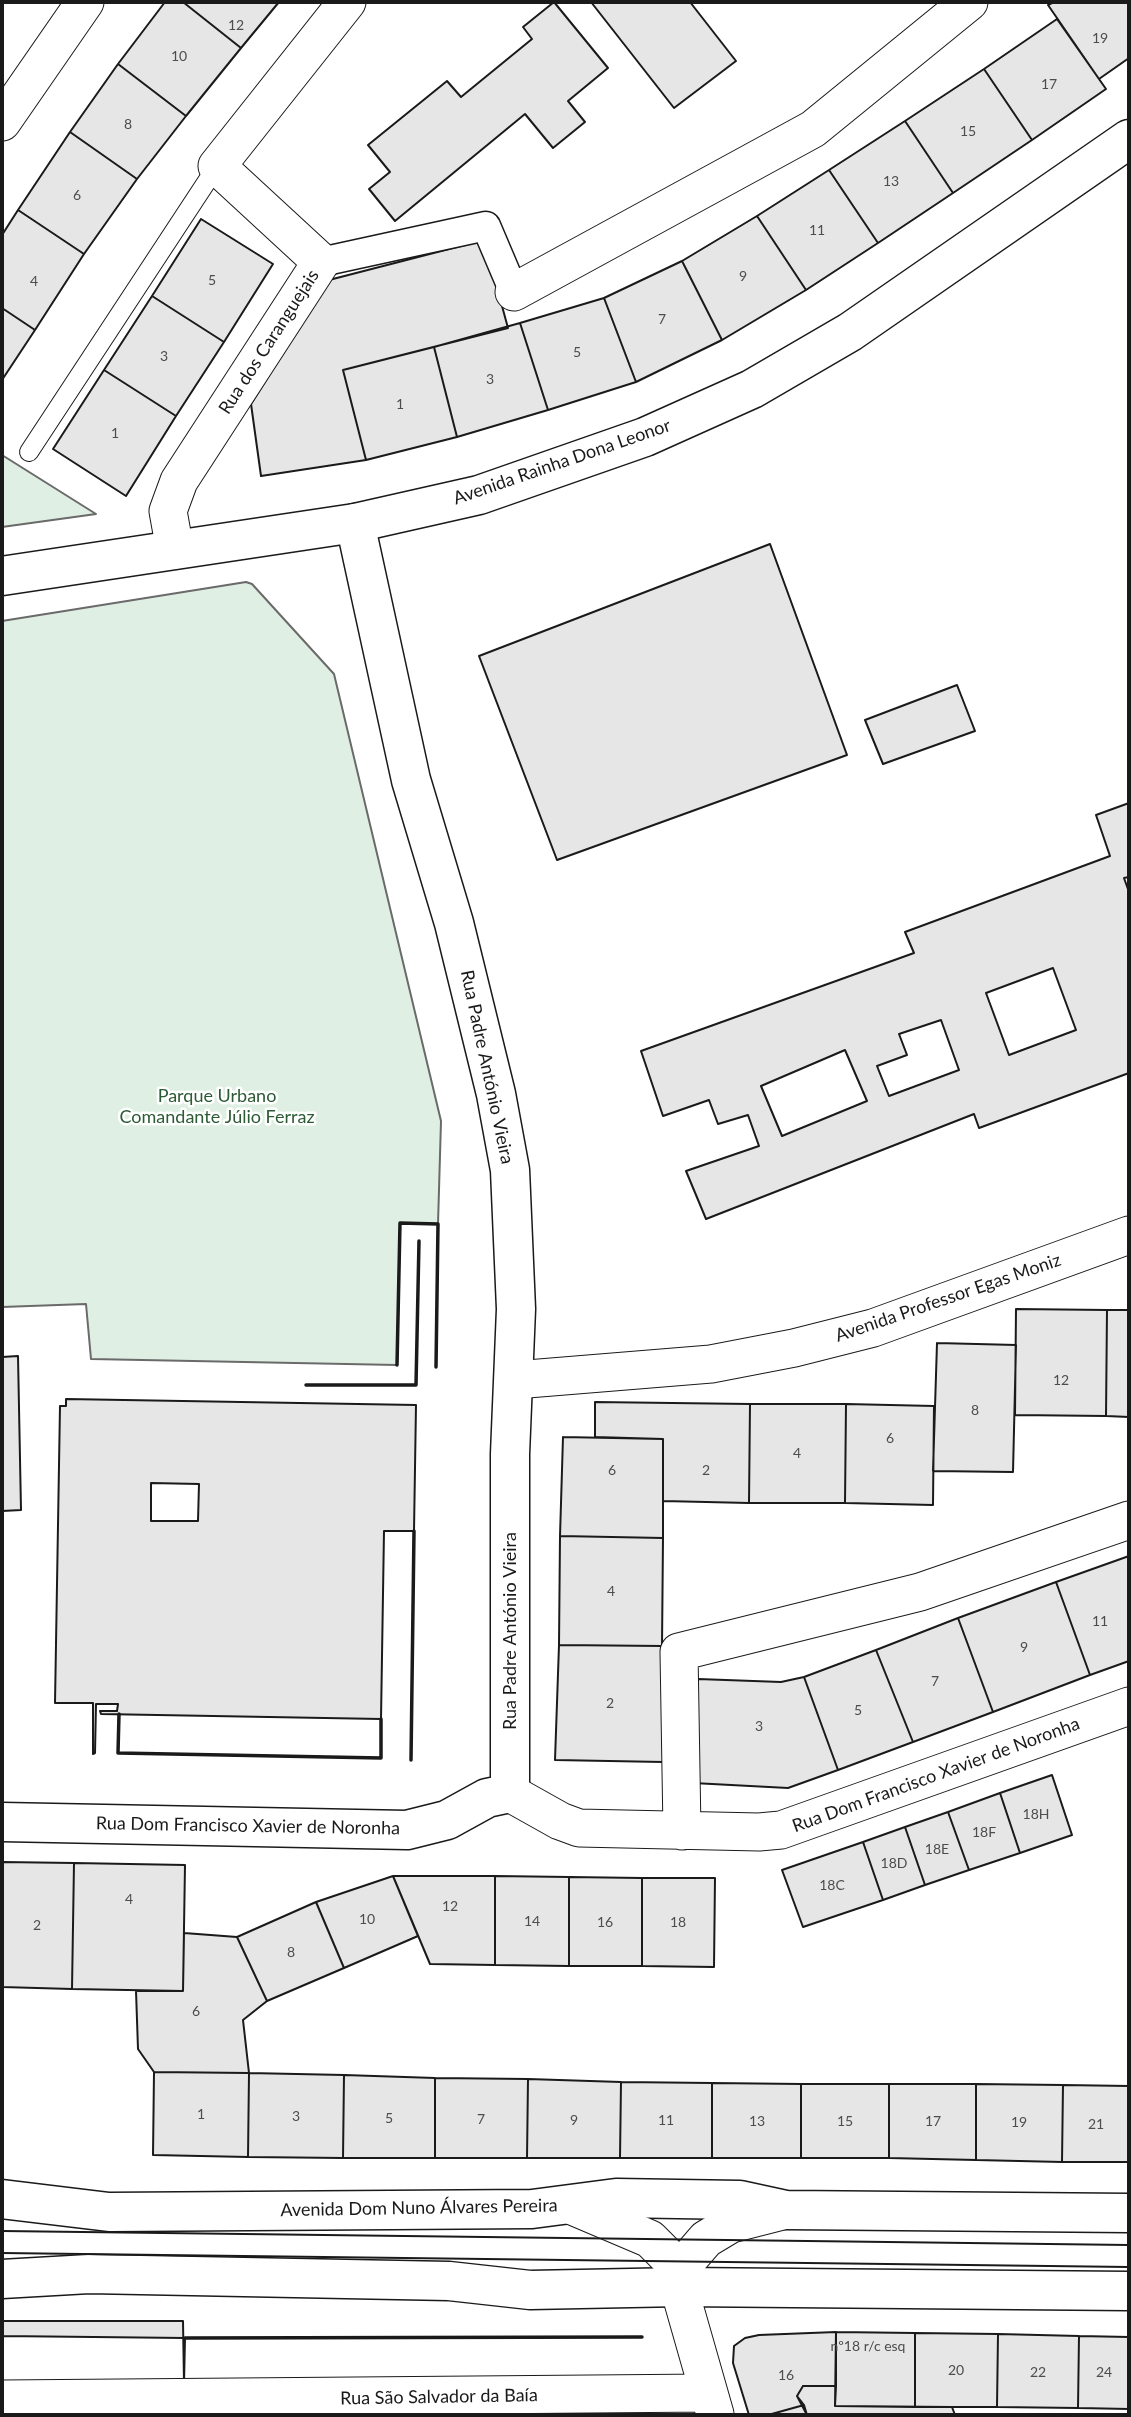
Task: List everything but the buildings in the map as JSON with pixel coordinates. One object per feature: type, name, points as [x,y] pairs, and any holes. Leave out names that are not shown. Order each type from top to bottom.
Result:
[{"type":"main road","name":"Avenida Rainha Dona Leonor","points":[[2,576],[355,523],[479,495],[645,438],[752,389],[850,332],[1129,139]]},
{"type":"main road","name":"Rua Padre António Vieira","points":[[355,523],[411,780],[434,866],[454,923],[504,1133],[514,1229],[515,1380],[510,1454],[510,1793]]},
{"type":"main road","name":"Rua Dom Francisco Xavier de Noronha","points":[[2,1822],[407,1830],[447,1820],[488,1798],[510,1793]]},
{"type":"main road","name":"Avenida Dom Nuno Álvares Pereira","points":[[2,2199],[109,2212],[532,2209],[616,2197],[740,2200],[786,2210],[1129,2213]]},
{"type":"main road","points":[[2,2279],[89,2274],[449,2281],[530,2290],[681,2287],[1129,2291]]},
{"type":"street","points":[[2,122],[14,76],[85,2]]},
{"type":"street","points":[[217,166],[347,2]]},
{"type":"street","points":[[321,262],[486,226],[514,292],[813,129],[969,2]]},
{"type":"street","name":"Rua dos Caranguejais","points":[[175,550],[168,511],[179,481],[321,262],[217,166]]},
{"type":"street","name":"Avenida Professor Egas Moniz","points":[[515,1380],[711,1364],[794,1348],[873,1328],[1129,1235]]},
{"type":"street","points":[[682,1831],[679,1652],[920,1592],[1129,1520]]},
{"type":"street","name":"Rua Dom Francisco Xavier de Noronha","points":[[510,1793],[560,1821],[579,1828],[759,1832],[799,1825],[1129,1706]]},
{"type":"street","points":[[570,2205],[650,2239],[671,2260],[681,2287],[711,2404]]},
{"type":"street","points":[[681,2287],[687,2261],[706,2239],[731,2224],[786,2210]]},
{"type":"street","name":"Rua São Salvador da Baía","points":[[2,2399],[711,2404]]},
{"type":"lane","points":[[29,452],[217,166]]},
{"type":"green space","points":[[2,455],[96,514],[2,527]]},
{"type":"green space","name":"Parque Urbano Comandante Júlio Ferraz","points":[[246,582],[252,584],[334,674],[441,1121],[438,1224],[400,1223],[397,1365],[91,1359],[86,1304],[2,1307],[2,621]]},
{"type":"tram line","points":[[2,2231],[1129,2245]]},
{"type":"tram line","points":[[2,2253],[1129,2267]]},
{"type":"wall","points":[[397,1365],[400,1223],[438,1224],[436,1367]]},
{"type":"wall","points":[[306,1385],[416,1385],[419,1241]]},
{"type":"wall","points":[[411,1760],[414,1531]]},
{"type":"wall","points":[[119,1714],[118,1753],[381,1758],[381,1719]]},
{"type":"wall","points":[[185,2338],[642,2337]]}]
